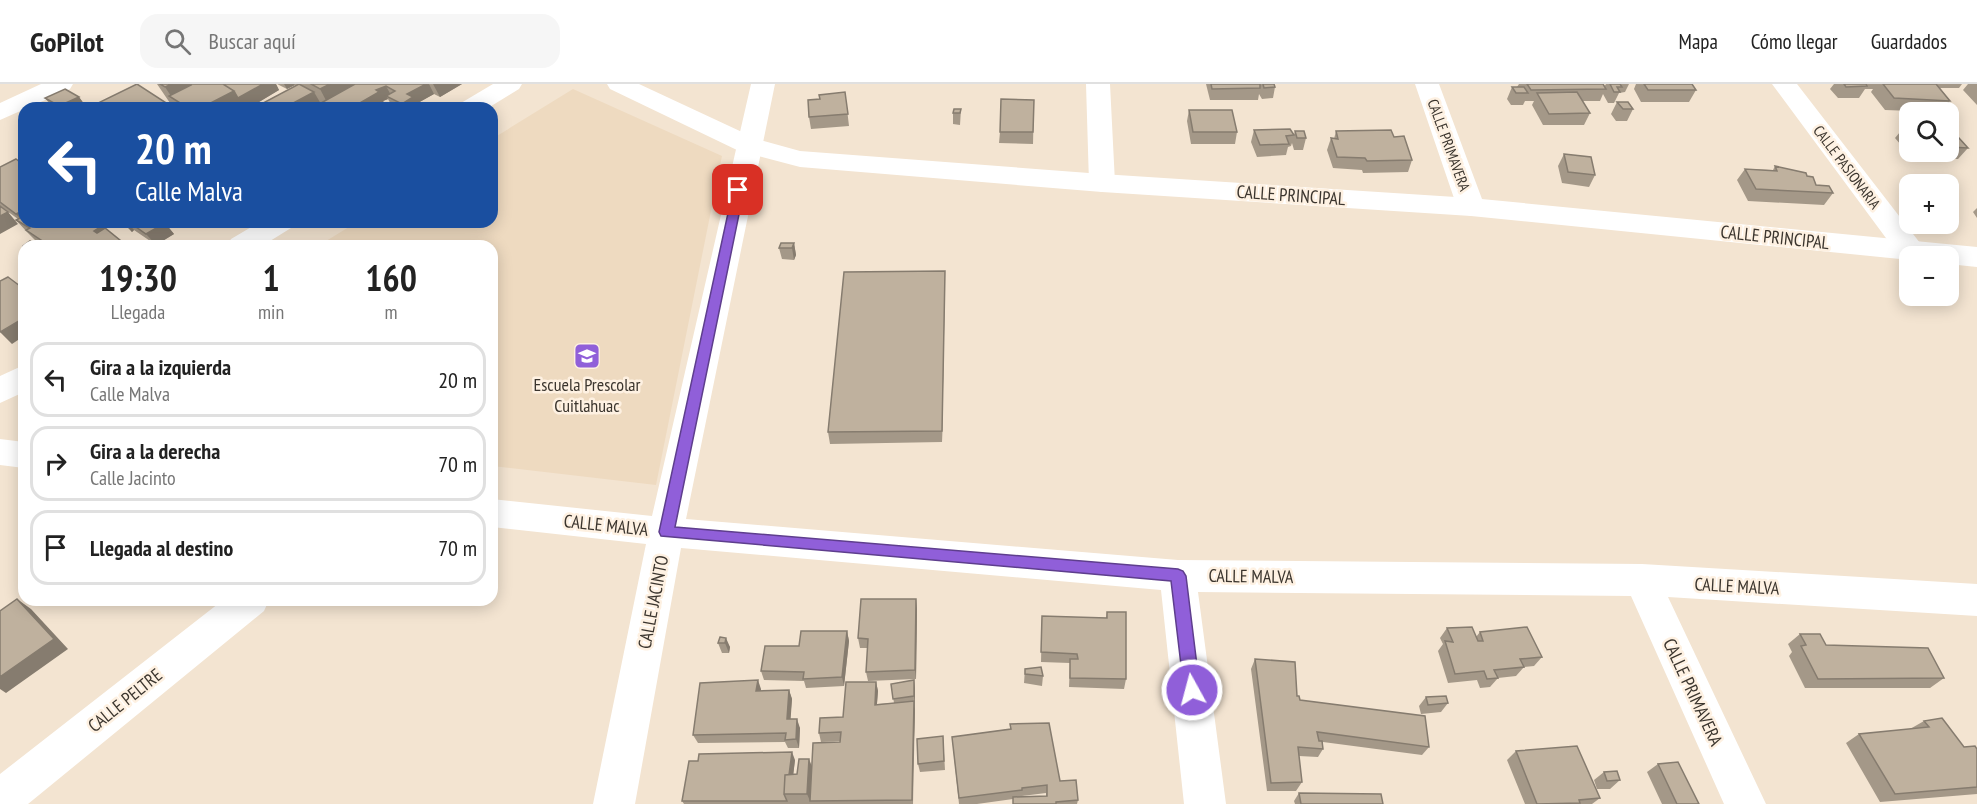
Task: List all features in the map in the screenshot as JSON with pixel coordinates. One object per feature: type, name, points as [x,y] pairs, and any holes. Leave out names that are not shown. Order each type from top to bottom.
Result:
[{"type":"street","points":[[22,102],[61,84]]},
{"type":"street","points":[[480,102],[510,84]]},
{"type":"street","name":"CALLE PRINCIPAL","points":[[619,84],[748,145],[800,159],[1102,183],[1471,207],[1899,249]]},
{"type":"street","name":"CALLE JACINTO","points":[[614,804],[666,532],[763,84]]},
{"type":"street","points":[[1098,84],[1102,183]]},
{"type":"street","name":"CALLE PRIMAVERA","points":[[1426,84],[1471,207]]},
{"type":"street","name":"CALLE PASIONARIA","points":[[1784,84],[1907,246]]},
{"type":"street","points":[[0,112],[18,104]]},
{"type":"street","points":[[251,240],[271,228]]},
{"type":"street","name":"CALLE PRINCIPAL","points":[[1959,255],[1977,257]]},
{"type":"street","points":[[0,391],[18,380]]},
{"type":"street","points":[[0,452],[18,454]]},
{"type":"street","name":"CALLE MALVA","points":[[498,514],[666,532],[1178,576],[1642,580],[1977,600]]},
{"type":"street","points":[[1178,576],[1205,804]]},
{"type":"street","name":"CALLE PRIMAVERA","points":[[1642,580],[1744,804]]},
{"type":"street","name":"CALLE PELTRE","points":[[0,800],[243,606]]},
{"type":"shaded area","name":"Escuela Prescolar Cuitlahuac","points":[[573,89],[722,156],[656,485],[498,467],[498,240],[328,240],[347,228],[498,228],[498,135]]},
{"type":"building","points":[[137,84],[165,102],[100,102]]},
{"type":"building","points":[[223,84],[234,91],[213,102],[178,102],[169,96],[191,85]]},
{"type":"building","points":[[223,84],[263,84],[238,98],[234,91]]},
{"type":"building","points":[[299,84],[314,92],[295,102],[265,102]]},
{"type":"building","points":[[311,84],[330,84],[320,89]]},
{"type":"building","points":[[355,84],[426,84],[407,94],[413,97],[405,102],[398,102],[386,96],[395,91],[386,86],[376,90],[379,92],[362,102],[323,102]]},
{"type":"building","points":[[1211,84],[1260,84],[1260,88],[1212,89]]},
{"type":"building","points":[[1263,84],[1274,84],[1275,87],[1264,88]]},
{"type":"building","points":[[1527,84],[1603,84],[1606,89],[1531,90]]},
{"type":"building","points":[[1610,84],[1620,84],[1622,87],[1617,87],[1620,92],[1614,92]]},
{"type":"building","points":[[1644,84],[1692,84],[1696,90],[1648,90]]},
{"type":"building","points":[[1844,84],[1866,84],[1867,86],[1846,87]]},
{"type":"building","points":[[1883,84],[1936,84],[1950,101],[1894,98]]},
{"type":"building","points":[[1512,87],[1524,87],[1528,93],[1516,93]]},
{"type":"building","points":[[65,89],[79,97],[68,102],[52,102],[45,98]]},
{"type":"building","points":[[845,92],[848,114],[809,117],[808,100],[820,99],[819,95]]},
{"type":"building","points":[[1577,92],[1590,113],[1549,114],[1537,93]]},
{"type":"building","points":[[1001,99],[1034,100],[1033,132],[1000,132]]},
{"type":"building","points":[[1617,102],[1628,102],[1633,109],[1623,109]]},
{"type":"building","points":[[954,109],[961,109],[960,113],[953,113]]},
{"type":"building","points":[[1189,110],[1232,110],[1237,132],[1193,132]]},
{"type":"building","points":[[1290,129],[1294,135],[1286,136],[1289,144],[1260,145],[1254,130]]},
{"type":"building","points":[[1391,130],[1394,137],[1404,136],[1412,160],[1367,161],[1365,158],[1337,157],[1331,138],[1338,139],[1336,131]]},
{"type":"building","points":[[1295,131],[1304,131],[1306,138],[1297,138]]},
{"type":"building","points":[[1959,138],[1968,148],[1959,148]]},
{"type":"building","points":[[1564,154],[1591,157],[1595,175],[1568,172]]},
{"type":"building","points":[[16,159],[18,160],[18,213],[16,214],[0,202],[0,167]]},
{"type":"building","points":[[1775,166],[1806,173],[1807,176],[1813,177],[1816,185],[1829,186],[1833,193],[1756,189],[1745,169],[1777,171]]},
{"type":"building","points":[[0,206],[8,212],[0,216]]},
{"type":"building","points":[[30,228],[99,228],[94,231],[97,233],[105,228],[120,240],[41,240],[26,230]]},
{"type":"building","points":[[138,228],[156,228],[146,234]]},
{"type":"building","points":[[781,243],[794,243],[792,248],[779,248]]},
{"type":"building","points":[[945,271],[942,431],[828,432],[844,272]]},
{"type":"building","points":[[8,277],[18,284],[18,322],[0,332],[0,281]]},
{"type":"building","points":[[17,599],[18,606],[23,606],[54,639],[0,677],[0,611]]},
{"type":"building","points":[[861,599],[916,599],[915,670],[866,672],[868,639],[858,638]]},
{"type":"building","points":[[1107,612],[1126,612],[1126,679],[1070,678],[1070,659],[1078,659],[1077,654],[1041,652],[1042,616],[1107,618]]},
{"type":"building","points":[[1472,627],[1478,641],[1483,641],[1480,632],[1527,627],[1542,657],[1520,659],[1524,667],[1494,670],[1498,678],[1487,679],[1484,671],[1455,674],[1445,641],[1453,642],[1447,628]]},
{"type":"building","points":[[801,631],[847,631],[842,677],[803,679],[804,672],[761,671],[765,646],[799,646]]},
{"type":"building","points":[[1800,634],[1820,634],[1826,645],[1928,648],[1944,678],[1818,679],[1801,646],[1806,645]]},
{"type":"building","points":[[720,637],[726,638],[725,643],[718,643]]},
{"type":"building","points":[[1255,659],[1295,662],[1297,696],[1300,700],[1425,716],[1429,747],[1317,732],[1323,749],[1298,747],[1302,782],[1271,783]]},
{"type":"building","points":[[1041,667],[1043,676],[1025,674],[1025,669]]},
{"type":"building","points":[[758,680],[756,691],[789,690],[787,719],[797,719],[796,739],[785,740],[786,733],[693,735],[700,683]]},
{"type":"building","points":[[914,680],[914,696],[893,699],[891,684]]},
{"type":"building","points":[[846,682],[876,682],[875,705],[914,701],[912,800],[810,801],[813,743],[840,742],[841,732],[819,733],[820,718],[843,717]]},
{"type":"building","points":[[1446,696],[1448,703],[1428,705],[1426,697]]},
{"type":"building","points":[[1942,718],[1964,747],[1975,746],[1977,749],[1977,787],[1895,794],[1859,734],[1929,727],[1924,721]]},
{"type":"building","points":[[1049,723],[1060,781],[1076,780],[1078,800],[1056,802],[1056,804],[1013,804],[1013,797],[1047,796],[1047,785],[959,798],[952,737],[1011,729],[1010,724]]},
{"type":"building","points":[[943,736],[944,761],[918,764],[917,739]]},
{"type":"building","points":[[1577,746],[1600,798],[1579,800],[1580,803],[1537,804],[1516,751]]},
{"type":"building","points":[[792,752],[789,775],[785,775],[784,794],[787,801],[682,801],[689,761],[698,761],[699,754]]},
{"type":"building","points":[[799,759],[809,759],[807,794],[784,794],[785,775],[797,774]]},
{"type":"building","points":[[1678,762],[1699,804],[1677,804],[1658,764]]},
{"type":"building","points":[[1617,771],[1620,780],[1607,781],[1604,772]]},
{"type":"building","points":[[1299,793],[1381,794],[1383,804],[1301,804]]},
{"type":"place","name":"Escuela Prescolar Cuitlahuac","points":[[587,356]]},
{"type":"route","points":[[738,190],[666,532],[1178,576],[1192,690]]}]
